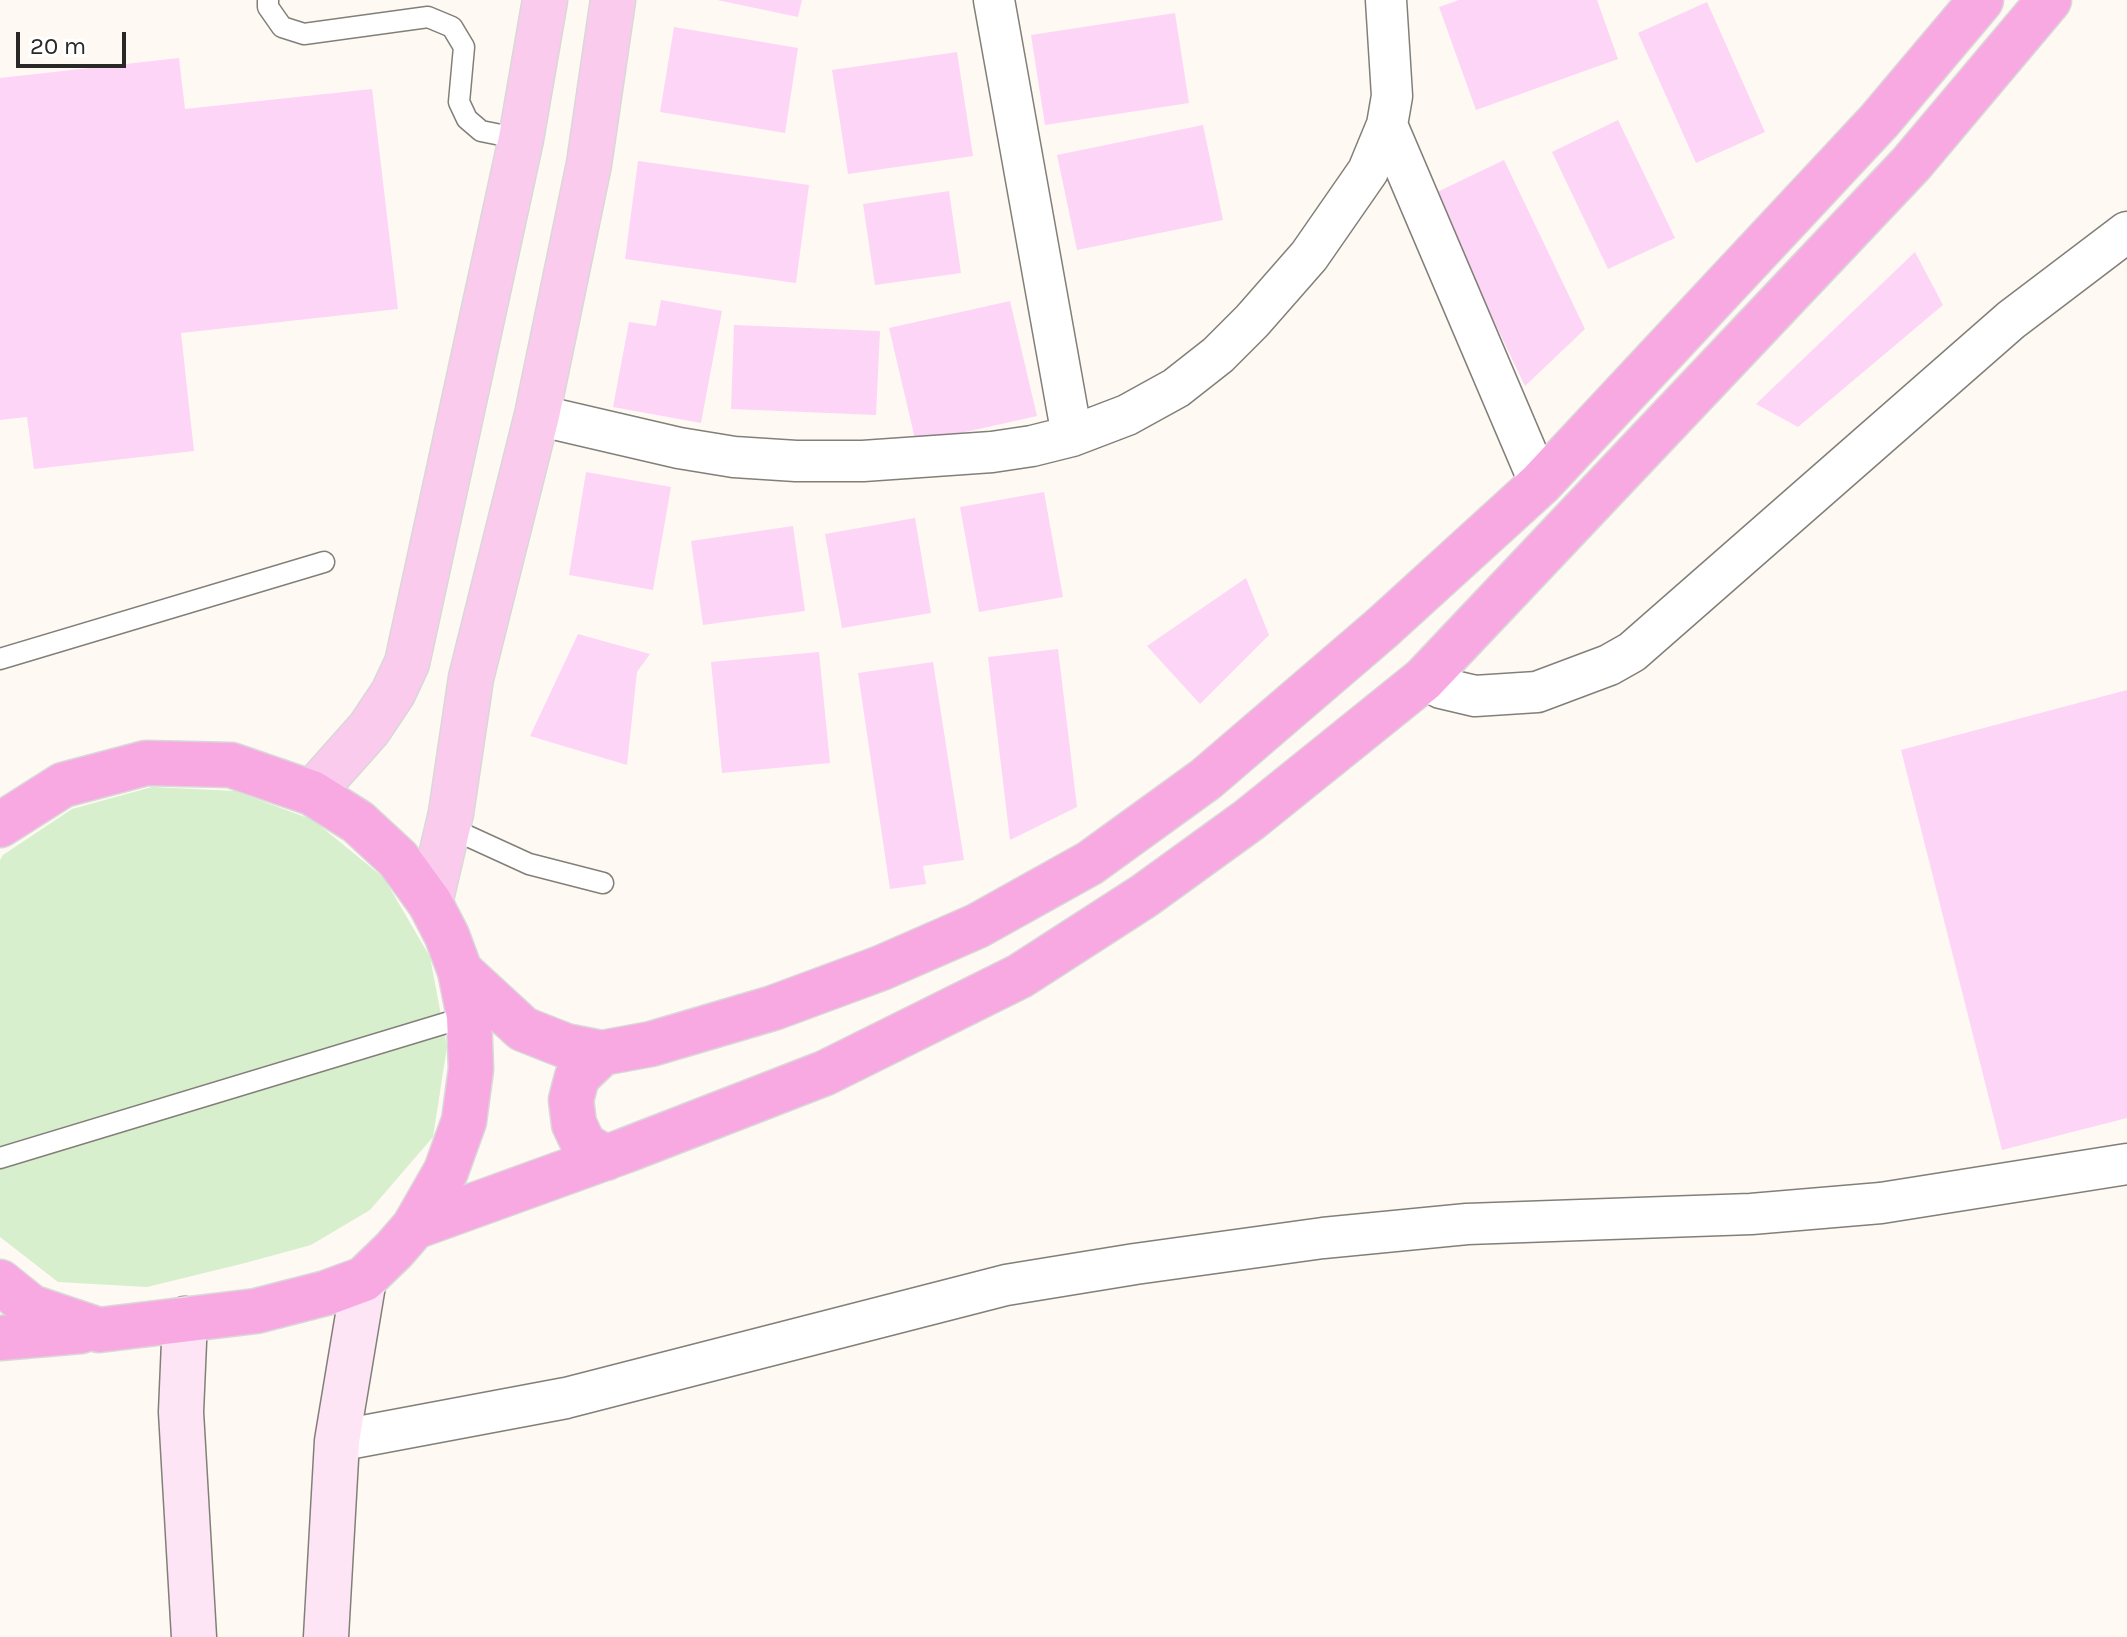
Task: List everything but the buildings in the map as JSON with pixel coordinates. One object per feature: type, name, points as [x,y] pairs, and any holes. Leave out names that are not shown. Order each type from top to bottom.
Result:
[{"type":"highway","points":[[460,971],[523,1029],[566,1046],[602,1053],[651,1044],[758,1012],[881,968],[977,926],[1090,863],[1206,779],[1382,628],[1540,484],[1879,121],[1981,0]]},
{"type":"highway","points":[[414,1227],[606,1158],[825,1073],[1020,976],[1144,896],[1249,820],[1424,679],[1911,164],[2049,0]]},
{"type":"highway","points":[[0,825],[63,785],[146,763],[231,765],[312,793],[358,822],[398,859],[430,903],[460,971],[469,1016],[471,1069],[464,1121],[446,1171],[414,1227],[364,1279],[326,1293],[256,1311],[99,1330],[0,1338]]},
{"type":"highway","points":[[602,1053],[577,1077],[571,1100],[574,1124],[584,1145],[606,1158]]},
{"type":"highway","points":[[0,1282],[31,1307],[99,1330]]},
{"type":"main road","points":[[312,793],[369,729],[393,693],[407,663],[521,139],[543,11],[611,16],[589,164],[537,415],[471,678],[448,827],[430,903]]},
{"type":"main road","points":[[326,1637],[337,1441],[364,1279]]},
{"type":"main road","points":[[185,1319],[181,1412],[194,1637]]},
{"type":"street","points":[[994,0],[1072,436]]},
{"type":"street","points":[[537,415],[679,448],[734,457],[796,461],[863,461],[992,452],[1072,436],[1127,415],[1176,388],[1218,355],[1252,321],[1309,256],[1368,171],[1387,125],[1392,96],[1386,0]]},
{"type":"street","points":[[1387,125],[1540,484]]},
{"type":"street","points":[[1424,679],[1441,688],[1475,696],[1537,692],[1596,671],[1632,652],[2011,320],[2127,232]]},
{"type":"street","points":[[337,1441],[566,1398],[1006,1285],[1135,1264],[1323,1238],[1467,1224],[1751,1214],[1881,1203],[2127,1164]]},
{"type":"lane","points":[[268,0],[268,7],[282,27],[304,34],[428,17],[452,27],[464,47],[459,102],[467,119],[481,131],[521,139]]},
{"type":"lane","points":[[0,659],[324,562]]},
{"type":"lane","points":[[448,827],[529,864],[603,883]]},
{"type":"lane","points":[[0,1158],[469,1016]]},
{"type":"green space","points":[[152,787],[235,791],[313,820],[384,878],[430,957],[447,1047],[433,1137],[370,1210],[311,1245],[147,1287],[58,1282],[0,1237],[0,860],[72,809]]}]
